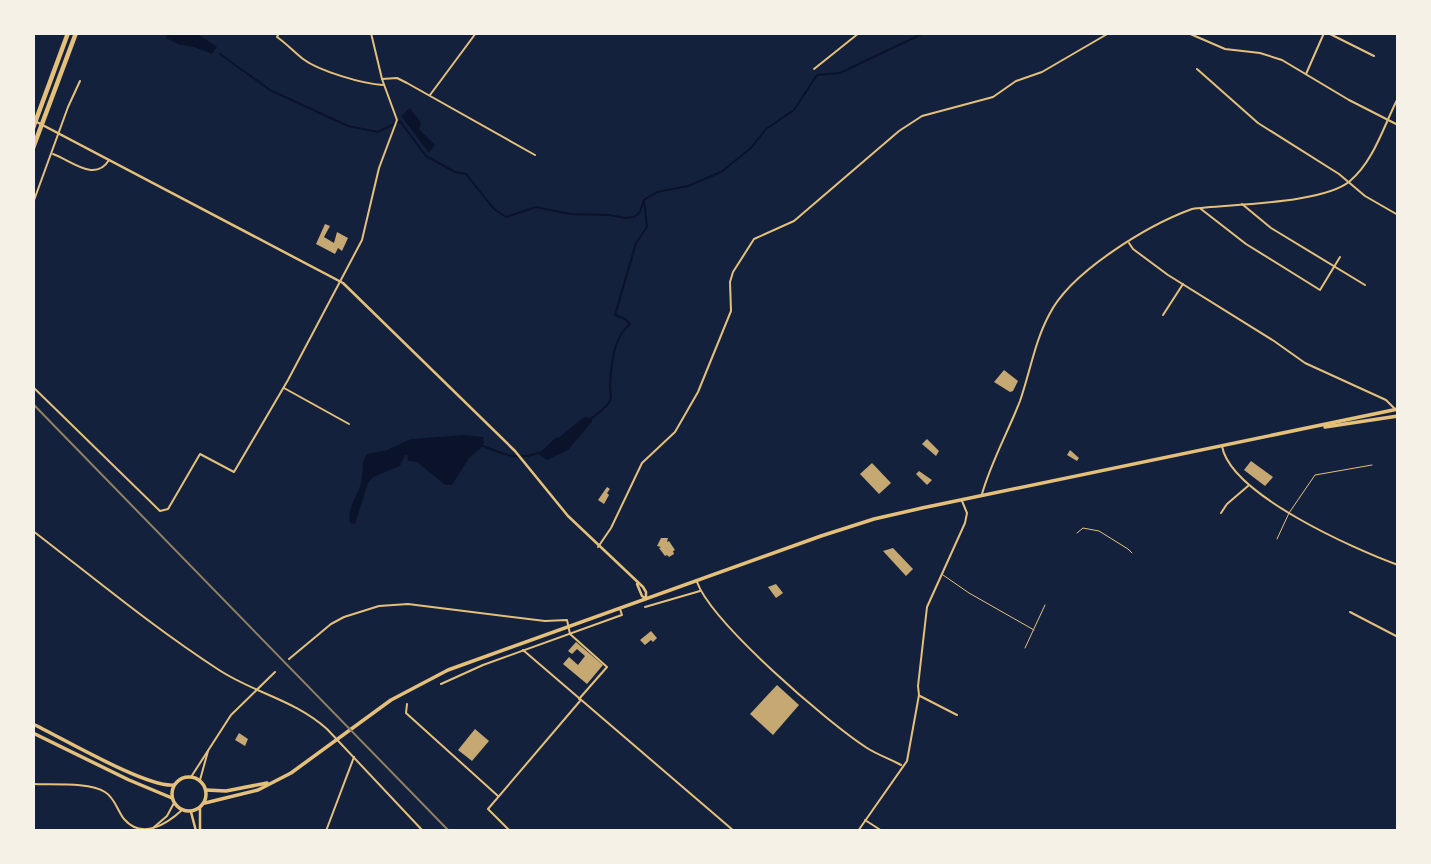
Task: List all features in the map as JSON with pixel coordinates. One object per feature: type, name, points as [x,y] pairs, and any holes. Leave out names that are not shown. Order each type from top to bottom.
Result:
[{"type":"highway","points":[[33,128],[68,33]]},
{"type":"highway","points":[[33,148],[76,33]]},
{"type":"main road","points":[[205,803],[251,793],[296,770],[391,700],[456,666],[866,521],[1397,409]]},
{"type":"main road","points":[[1319,427],[1398,416]]},
{"type":"main road","points":[[33,724],[137,776],[165,786],[191,777],[200,780],[206,790],[205,803],[191,812],[182,810],[172,798],[174,785]]},
{"type":"main road","points":[[33,733],[172,798]]},
{"type":"main road","points":[[206,790],[226,791],[272,782]]},
{"type":"street","points":[[279,33],[276,37],[319,68],[384,85]]},
{"type":"street","points":[[33,387],[155,507],[164,511],[168,509],[200,454],[234,472],[284,387],[364,234],[379,169],[397,122],[382,79],[371,33]]},
{"type":"street","points":[[429,96],[476,33]]},
{"type":"street","points":[[814,69],[859,33]]},
{"type":"street","points":[[598,547],[611,528],[642,463],[675,432],[698,392],[731,311],[730,282],[733,272],[754,239],[794,221],[916,119],[993,97],[1016,81],[1042,72],[1109,33]]},
{"type":"street","points":[[1188,33],[1225,49],[1273,57],[1398,125]]},
{"type":"street","points":[[1306,74],[1326,33],[1374,56]]},
{"type":"street","points":[[1197,69],[1258,122],[1365,196],[1398,215]]},
{"type":"street","points":[[382,79],[397,78],[535,155]]},
{"type":"street","points":[[33,203],[80,81]]},
{"type":"street","points":[[981,496],[1018,404],[1041,332],[1051,310],[1082,273],[1177,214],[1199,208],[1321,194],[1349,183],[1368,158],[1398,98]]},
{"type":"street","points":[[33,120],[341,281],[515,451],[561,509],[637,584],[646,599]]},
{"type":"street","points":[[51,153],[91,171],[103,168],[109,159]]},
{"type":"street","points":[[1242,203],[1271,228],[1365,285]]},
{"type":"street","points":[[1199,208],[1246,244],[1320,290],[1340,257]]},
{"type":"street","points":[[1128,242],[1141,255],[1183,284],[1305,363],[1387,400],[1397,409]]},
{"type":"street","points":[[1163,316],[1183,284]]},
{"type":"street","points":[[284,387],[349,424]]},
{"type":"street","points":[[1222,446],[1225,459],[1249,485],[1289,513],[1398,565]]},
{"type":"street","points":[[1221,513],[1227,504],[1249,485]]},
{"type":"street","points":[[858,831],[907,761],[919,695],[927,607],[965,523],[967,513],[962,500]]},
{"type":"street","points":[[33,531],[219,670],[302,709],[327,729],[423,831]]},
{"type":"street","points":[[697,581],[700,591],[719,615],[788,685],[867,748],[903,766]]},
{"type":"street","points":[[645,607],[700,591]]},
{"type":"street","points":[[289,659],[314,637],[344,617],[364,609],[397,604],[545,621],[567,621],[570,634],[607,667],[488,811],[510,831]]},
{"type":"street","points":[[441,684],[523,650],[622,615],[619,608]]},
{"type":"street","points":[[1350,612],[1398,637]]},
{"type":"street","points":[[522,642],[523,650],[734,831]]},
{"type":"street","points":[[191,777],[231,715],[275,672]]},
{"type":"street","points":[[919,695],[957,715]]},
{"type":"street","points":[[407,704],[407,713],[411,718],[499,796]]},
{"type":"street","points":[[200,780],[209,748]]},
{"type":"street","points":[[326,831],[354,757]]},
{"type":"street","points":[[33,784],[96,788],[110,796],[128,822],[139,828],[152,828],[167,823],[182,810]]},
{"type":"street","points":[[152,828],[167,816],[174,803]]},
{"type":"street","points":[[198,831],[201,808]]},
{"type":"street","points":[[191,812],[198,831]]},
{"type":"street","points":[[865,819],[882,831]]},
{"type":"lane","points":[[1277,539],[1289,513],[1315,475],[1372,465]]},
{"type":"lane","points":[[1077,533],[1083,528],[1099,531],[1132,553]]},
{"type":"lane","points":[[943,575],[1034,630]]},
{"type":"lane","points":[[1025,648],[1045,605]]},
{"type":"water","points":[[167,33],[196,33],[217,47],[212,54],[180,45],[166,38]]},
{"type":"water","points":[[410,108],[421,123],[419,129],[435,145],[429,153],[401,116]]},
{"type":"water","points":[[584,417],[592,418],[592,422],[568,450],[547,460],[537,453],[546,448]]},
{"type":"water","points":[[464,435],[483,437],[484,443],[469,458],[452,485],[445,485],[417,462],[408,461],[405,455],[400,466],[373,477],[368,483],[355,524],[350,523],[351,507],[361,483],[367,454],[387,450],[411,439]]},
{"type":"building","points":[[325,224],[330,226],[324,237],[334,243],[337,232],[348,238],[342,251],[338,248],[335,254],[316,244]]},
{"type":"building","points":[[1004,370],[1018,381],[1013,391],[1010,392],[994,382]]},
{"type":"building","points":[[927,439],[939,451],[936,456],[922,444]]},
{"type":"building","points":[[1070,450],[1079,458],[1077,461],[1067,455]]},
{"type":"building","points":[[1251,461],[1273,477],[1265,486],[1244,470]]},
{"type":"building","points":[[872,463],[891,483],[879,494],[860,474]]},
{"type":"building","points":[[919,471],[932,480],[927,485],[916,474]]},
{"type":"building","points":[[607,487],[610,489],[607,493],[609,495],[604,504],[598,500]]},
{"type":"building","points":[[661,538],[668,538],[667,542],[669,541],[675,550],[669,557],[657,546]]},
{"type":"building","points":[[893,548],[913,569],[906,576],[883,551]]},
{"type":"building","points":[[776,584],[783,593],[776,598],[768,587]]},
{"type":"building","points":[[651,631],[657,638],[645,645],[640,640]]},
{"type":"building","points":[[576,642],[603,665],[587,684],[563,664],[569,657],[578,665],[585,656],[577,649],[572,654],[568,651]]},
{"type":"building","points":[[777,685],[799,705],[773,735],[750,714]]},
{"type":"building","points":[[475,729],[489,741],[472,761],[458,750]]},
{"type":"building","points":[[239,733],[248,739],[245,746],[235,740]]},
{"type":"waterway","points":[[220,54],[270,90],[348,126],[378,132],[400,121],[426,156],[455,172],[466,174],[494,209],[506,217],[536,207],[570,214],[626,218],[634,217],[640,212],[644,200],[657,192],[688,186],[721,172],[751,148],[766,129],[794,110],[817,75],[840,73],[924,33]]},
{"type":"waterway","points":[[592,418],[610,401],[611,370],[616,344],[630,324],[615,315],[636,243],[647,227],[644,200]]},
{"type":"waterway","points":[[546,448],[557,438]]},
{"type":"waterway","points":[[483,446],[517,456],[538,453]]},
{"type":"railway","points":[[33,404],[449,831]]}]
